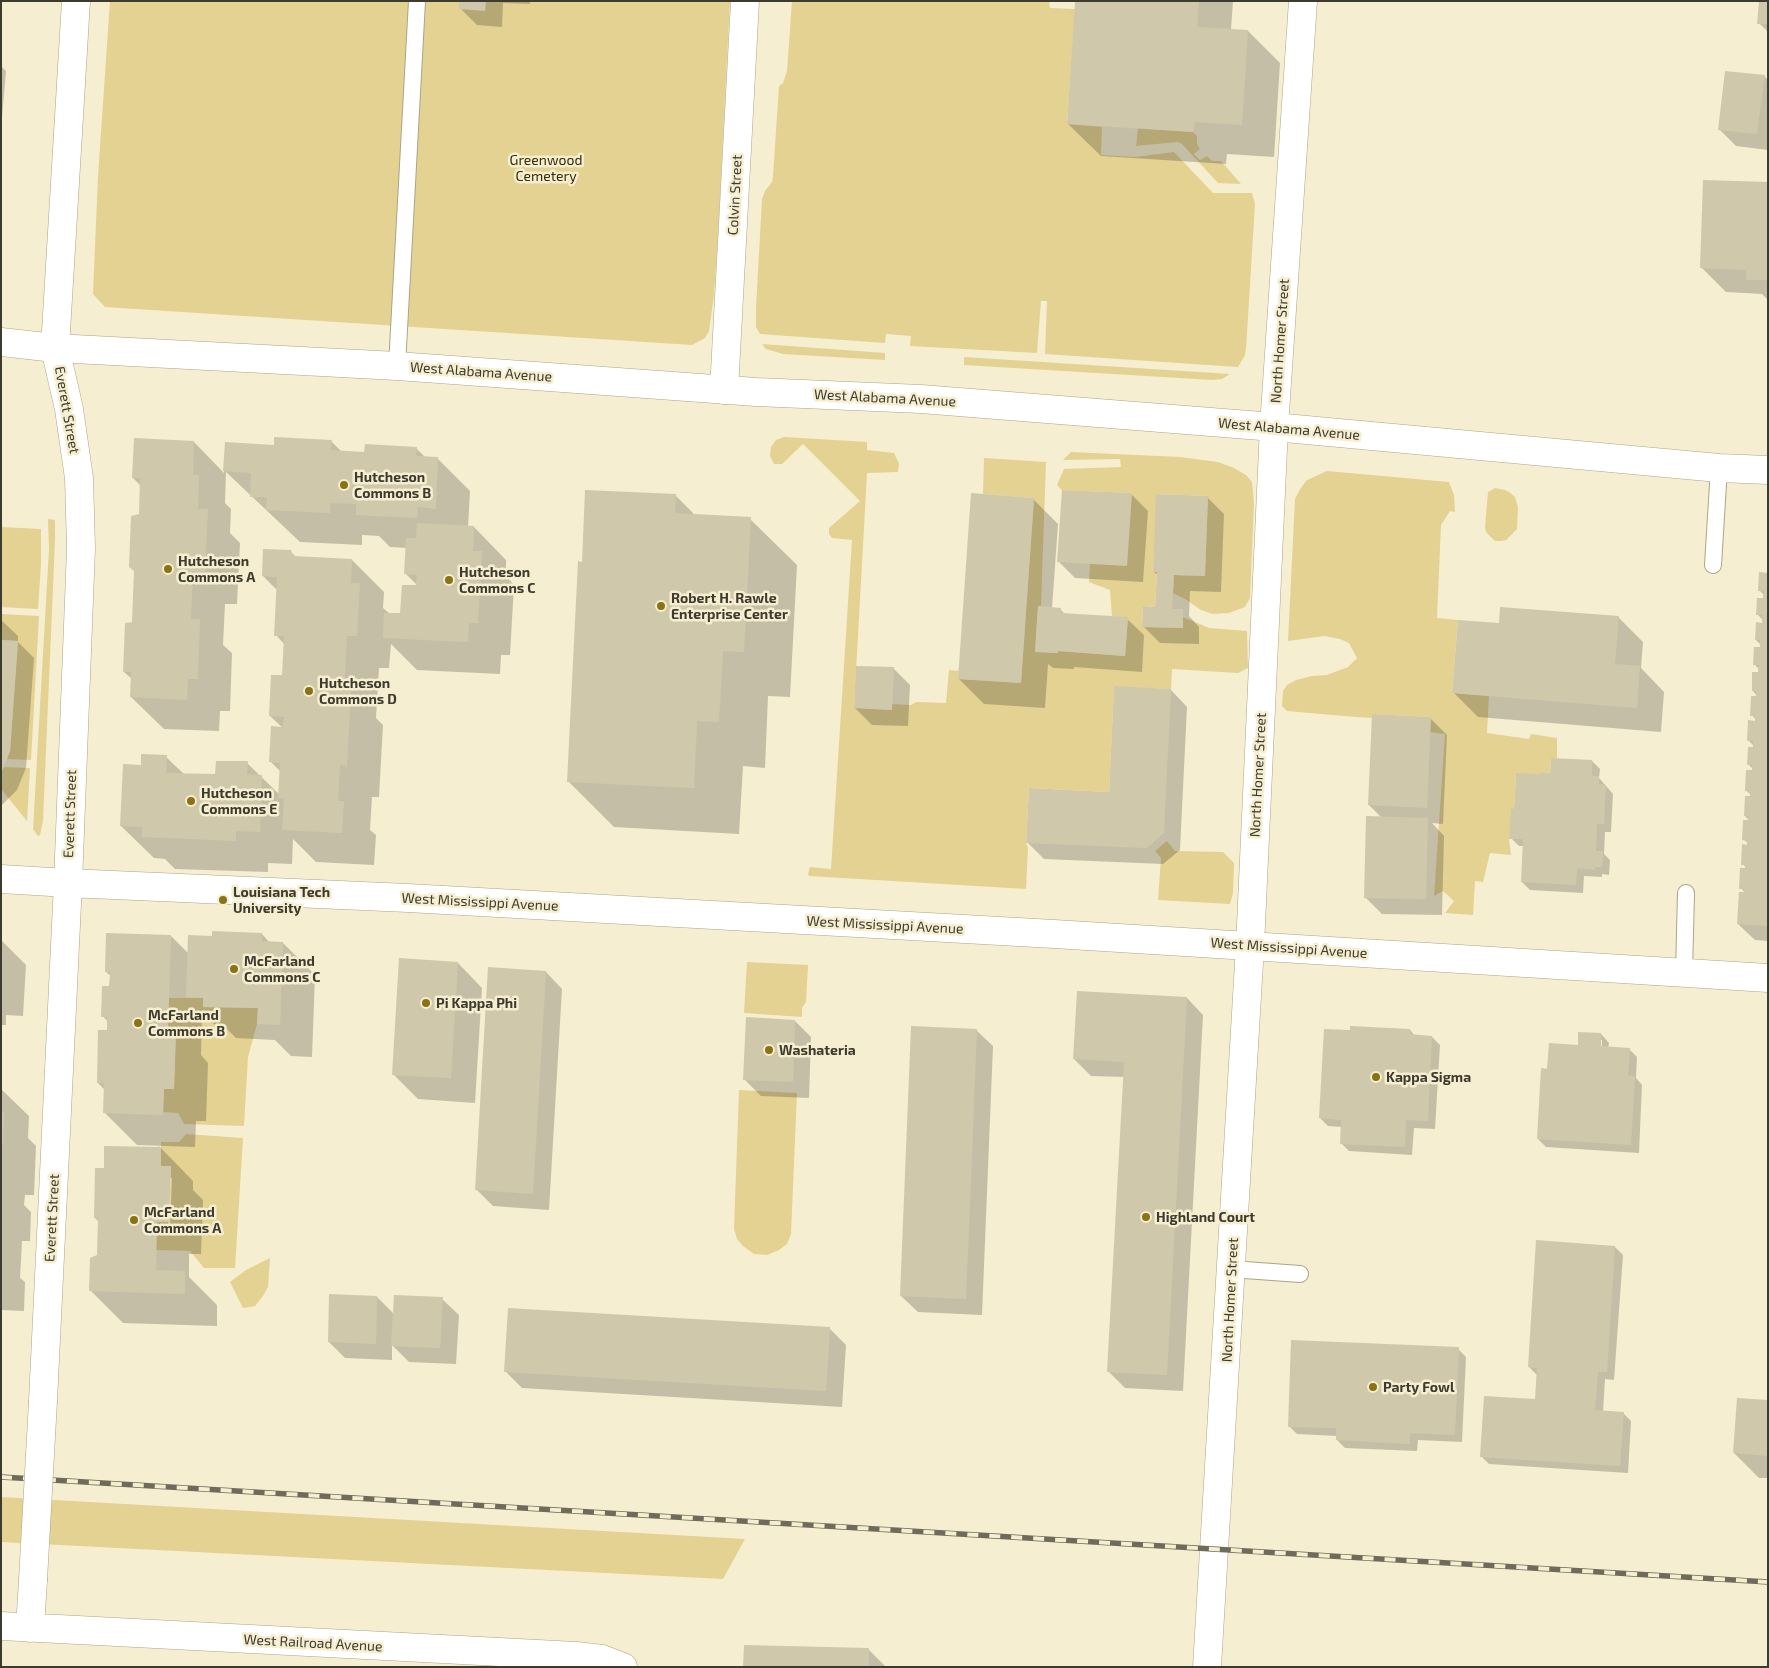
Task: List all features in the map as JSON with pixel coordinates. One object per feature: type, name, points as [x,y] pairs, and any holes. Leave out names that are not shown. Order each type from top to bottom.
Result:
[{"type":"street","name":"Everett Street","points":[[30,1628],[68,883],[81,548],[79,478],[69,409],[56,348],[76,1]]},
{"type":"street","name":"Colvin Street","points":[[724,390],[745,1]]},
{"type":"street","name":"North Homer Street","points":[[1207,1667],[1250,946],[1274,427],[1303,1]]},
{"type":"street","name":"West Alabama Avenue","points":[[1,342],[56,348],[397,366],[724,390],[921,399],[1274,427],[1719,468],[1768,470]]},
{"type":"street","name":"West Mississippi Avenue","points":[[1,879],[408,898],[1250,946],[1768,978]]},
{"type":"street","name":"West Railroad Avenue","points":[[1,1626],[67,1631],[576,1656],[602,1659],[623,1667]]},
{"type":"lane","points":[[397,366],[417,1]]},
{"type":"lane","points":[[1713,565],[1719,468]]},
{"type":"lane","points":[[1684,973],[1686,893]]},
{"type":"lane","points":[[1231,1270],[1300,1274]]},
{"type":"green space","name":"Greenwood Cemetery","points":[[110,1],[730,1],[718,235],[714,295],[709,331],[705,338],[692,345],[105,307],[93,294],[98,176]]},
{"type":"green space","points":[[792,1],[1049,1],[1050,8],[1075,9],[1067,124],[1102,127],[1101,155],[1135,157],[1174,152],[1213,193],[1252,193],[1255,204],[1246,349],[1245,355],[1238,367],[1045,354],[1047,301],[1041,301],[1037,353],[910,346],[911,336],[886,334],[885,343],[760,334],[756,327],[756,308],[762,199],[772,182],[773,176],[779,86],[783,83],[787,71]]},
{"type":"green space","points":[[1138,128],[1193,132],[1197,136],[1197,144],[1200,149],[1194,154],[1200,160],[1207,156],[1212,161],[1221,161],[1241,184],[1218,183],[1178,142],[1136,146]]},
{"type":"green space","points":[[762,344],[885,353],[885,360],[783,354],[766,349]]},
{"type":"green space","points":[[964,357],[1230,374],[1222,379],[1212,380],[964,365]]},
{"type":"green space","points":[[784,437],[867,442],[867,450],[894,453],[899,464],[898,472],[867,473],[854,708],[892,710],[892,704],[911,705],[916,702],[946,703],[949,670],[959,671],[958,679],[1021,683],[1034,498],[983,494],[984,458],[1046,462],[1041,606],[1038,606],[1035,652],[1058,653],[1058,651],[1125,656],[1128,618],[1112,616],[1110,590],[1089,582],[1090,564],[1131,493],[1062,490],[1057,485],[1064,469],[1121,467],[1120,459],[1063,460],[1071,452],[1180,457],[1218,462],[1246,475],[1252,482],[1254,503],[1250,598],[1245,607],[1229,613],[1213,614],[1201,610],[1173,593],[1174,575],[1205,576],[1208,496],[1157,494],[1153,572],[1157,572],[1155,607],[1143,606],[1142,627],[1183,628],[1183,617],[1209,628],[1247,631],[1248,668],[1238,673],[1172,669],[1171,689],[1114,687],[1109,792],[1029,788],[1026,889],[809,876],[810,867],[831,869],[852,540],[832,538],[829,534],[829,528],[860,501],[803,444],[782,464],[774,464],[770,456],[771,447],[776,440]]},
{"type":"green space","points":[[1327,471],[1449,482],[1454,495],[1455,512],[1450,511],[1441,525],[1437,618],[1458,620],[1452,693],[1489,696],[1487,733],[1529,739],[1531,734],[1557,738],[1557,758],[1551,758],[1550,773],[1516,774],[1514,809],[1509,839],[1511,855],[1490,853],[1483,882],[1475,881],[1473,915],[1445,913],[1454,901],[1443,891],[1434,896],[1445,734],[1430,732],[1431,717],[1372,714],[1372,718],[1356,717],[1287,711],[1282,706],[1283,691],[1287,685],[1296,680],[1327,675],[1348,667],[1357,658],[1349,643],[1340,639],[1324,636],[1288,641],[1295,499],[1307,480]]},
{"type":"green space","points":[[1495,488],[1509,492],[1515,497],[1518,507],[1517,529],[1506,540],[1501,541],[1495,541],[1486,532],[1485,527],[1488,492]]},
{"type":"green space","points":[[48,519],[55,520],[55,540],[43,821],[40,835],[38,836],[33,829],[49,549]]},
{"type":"green space","points":[[1,527],[41,529],[38,609],[1,607]]},
{"type":"green space","points":[[1,614],[39,616],[31,760],[7,759],[10,751],[18,641],[1,640]]},
{"type":"green space","points":[[4,767],[30,768],[27,821],[1,789],[1,773]]},
{"type":"green space","points":[[1167,841],[1175,851],[1223,852],[1234,863],[1233,893],[1230,904],[1158,900],[1161,858],[1155,851]]},
{"type":"green space","points":[[747,962],[808,965],[806,1002],[802,1008],[802,1017],[744,1013]]},
{"type":"green space","points":[[169,998],[203,998],[203,1007],[258,1008],[257,1024],[248,1057],[244,1126],[184,1124],[178,1113],[163,1112],[164,1089],[174,1089],[176,1029],[168,1029]]},
{"type":"green space","points":[[739,1090],[797,1093],[791,1234],[787,1244],[767,1255],[754,1254],[743,1246],[737,1239],[734,1229]]},
{"type":"green space","points":[[186,1134],[243,1138],[235,1268],[204,1268],[190,1251],[156,1250],[157,1222],[169,1221],[171,1166],[161,1166],[161,1142],[179,1142]]},
{"type":"green space","points":[[270,1258],[268,1287],[255,1306],[243,1308],[230,1282],[246,1270]]},
{"type":"green space","points":[[1,1497],[745,1539],[723,1579],[1,1542]]},
{"type":"building","points":[[459,1],[486,1],[485,11],[459,9]]},
{"type":"building","points":[[1075,1],[1199,1],[1197,27],[1248,30],[1242,125],[1195,122],[1193,132],[1067,124]]},
{"type":"building","points":[[1759,1],[1768,1],[1768,24],[1757,24]]},
{"type":"building","points":[[1725,71],[1765,75],[1757,134],[1718,130]]},
{"type":"building","points":[[1703,180],[1768,182],[1768,280],[1746,280],[1746,270],[1700,268]]},
{"type":"building","name":"Hutcheson Commons B","points":[[274,437],[332,440],[331,450],[364,452],[365,444],[417,447],[416,456],[438,457],[436,509],[418,507],[417,518],[356,515],[356,504],[330,503],[330,513],[266,510],[267,497],[250,497],[251,473],[223,471],[225,442],[274,445]]},
{"type":"building","name":"Hutcheson Commons A","points":[[134,438],[194,441],[193,475],[199,475],[198,509],[208,509],[205,572],[193,572],[191,619],[200,619],[198,679],[188,679],[187,700],[130,697],[131,672],[123,672],[125,623],[132,622],[134,570],[129,567],[131,516],[139,514],[140,478],[132,478]]},
{"type":"building","name":"Robert H. Rawle Enterprise Center","points":[[585,490],[676,494],[675,513],[751,517],[744,652],[723,651],[719,722],[697,721],[694,788],[567,782],[578,561],[582,562]]},
{"type":"building","points":[[1062,490],[1132,493],[1127,566],[1057,562]]},
{"type":"building","points":[[971,493],[1034,498],[1021,683],[958,679]]},
{"type":"building","points":[[1156,494],[1208,496],[1205,576],[1174,575],[1172,609],[1183,609],[1183,628],[1142,627],[1143,606],[1155,607],[1157,572],[1153,572]]},
{"type":"building","name":"Hutcheson Commons C","points":[[417,523],[474,526],[473,551],[482,551],[478,623],[469,623],[468,642],[383,638],[384,613],[400,613],[402,585],[416,585],[417,575],[404,574],[406,538],[416,538]]},
{"type":"building","name":"Hutcheson Commons D","points":[[263,549],[291,550],[293,556],[352,559],[351,583],[360,583],[357,636],[347,636],[344,691],[351,691],[347,766],[340,765],[338,801],[344,801],[342,833],[282,830],[284,798],[278,798],[280,763],[269,762],[271,726],[283,727],[284,717],[269,716],[271,675],[282,675],[284,636],[274,636],[277,577],[262,576]]},
{"type":"building","points":[[1759,572],[1768,573],[1768,926],[1737,924],[1739,892],[1744,892],[1744,889],[1739,889],[1740,868],[1745,868],[1745,865],[1741,865],[1742,844],[1747,845],[1747,841],[1742,840],[1743,820],[1748,820],[1748,816],[1744,816],[1745,796],[1750,796],[1750,792],[1745,791],[1746,770],[1752,770],[1752,765],[1747,765],[1748,747],[1753,747],[1753,741],[1747,741],[1748,720],[1755,721],[1755,716],[1750,716],[1751,696],[1756,696],[1756,691],[1752,691],[1752,672],[1758,672],[1759,665],[1753,665],[1754,647],[1760,647],[1760,640],[1755,640],[1756,622],[1762,623],[1762,615],[1756,615],[1757,598],[1763,598],[1764,591],[1758,591]]},
{"type":"building","points":[[1038,606],[1061,608],[1061,613],[1128,617],[1125,656],[1058,651],[1058,653],[1035,652]]},
{"type":"building","points":[[1500,607],[1619,616],[1615,664],[1640,666],[1637,708],[1452,693],[1458,620],[1499,623]]},
{"type":"building","points":[[1,640],[18,641],[10,751],[1,773]]},
{"type":"building","points":[[856,666],[894,667],[892,710],[854,708]]},
{"type":"building","points":[[1114,686],[1171,689],[1164,833],[1147,848],[1026,843],[1029,788],[1109,792]]},
{"type":"building","points":[[1372,714],[1431,717],[1427,808],[1368,805]]},
{"type":"building","name":"Hutcheson Commons E","points":[[141,754],[167,755],[166,773],[215,774],[216,761],[248,761],[247,774],[262,775],[260,832],[236,831],[236,841],[142,837],[142,827],[120,826],[123,764],[141,765]]},
{"type":"building","points":[[1551,758],[1592,760],[1592,776],[1599,776],[1599,784],[1606,785],[1604,824],[1597,824],[1596,851],[1603,851],[1602,867],[1595,867],[1595,870],[1577,868],[1576,885],[1521,882],[1523,839],[1509,839],[1511,808],[1514,809],[1516,773],[1550,773]]},
{"type":"building","points":[[1366,816],[1428,818],[1426,899],[1364,898]]},
{"type":"building","name":"McFarland Commons C","points":[[212,931],[262,933],[262,941],[283,942],[280,1025],[257,1024],[258,1008],[203,1007],[203,998],[186,997],[188,935],[212,936]]},
{"type":"building","name":"McFarland Commons B","points":[[106,933],[171,935],[168,1029],[176,1029],[174,1089],[164,1089],[163,1115],[103,1113],[104,1083],[97,1083],[98,1030],[107,1030],[107,1017],[101,1017],[102,986],[109,986],[110,972],[105,972]]},
{"type":"building","name":"Pi Kappa Phi","points":[[399,958],[458,962],[451,1078],[392,1075]]},
{"type":"building","points":[[488,967],[546,971],[533,1194],[475,1190]]},
{"type":"building","name":"Highland Court","points":[[1077,991],[1187,997],[1167,1375],[1107,1372],[1124,1062],[1073,1059]]},
{"type":"building","name":"Washateria","points":[[746,1017],[795,1020],[793,1082],[743,1080]]},
{"type":"building","points":[[911,1026],[977,1029],[966,1299],[900,1296]]},
{"type":"building","name":"Kappa Sigma","points":[[1350,1026],[1410,1029],[1410,1034],[1432,1036],[1428,1121],[1406,1120],[1405,1147],[1340,1144],[1341,1120],[1319,1118],[1324,1029],[1350,1030]]},
{"type":"building","points":[[1578,1032],[1601,1033],[1601,1046],[1630,1048],[1628,1075],[1635,1076],[1631,1145],[1537,1139],[1541,1068],[1547,1069],[1549,1043],[1578,1045]]},
{"type":"building","points":[[1,1112],[4,1112],[3,1144],[1,1144]]},
{"type":"building","name":"McFarland Commons A","points":[[104,1146],[161,1147],[161,1166],[171,1166],[169,1222],[157,1222],[156,1270],[185,1271],[185,1294],[89,1291],[90,1258],[97,1255],[98,1218],[94,1218],[95,1168],[104,1168]]},
{"type":"building","points":[[1536,1240],[1615,1246],[1607,1372],[1598,1372],[1595,1410],[1624,1412],[1620,1466],[1480,1457],[1484,1396],[1535,1399],[1537,1368],[1528,1367]]},
{"type":"building","points":[[329,1294],[377,1296],[376,1344],[328,1342]]},
{"type":"building","points":[[394,1295],[443,1297],[440,1348],[391,1346]]},
{"type":"building","points":[[508,1308],[830,1327],[826,1391],[504,1372]]},
{"type":"building","name":"Party Fowl","points":[[1291,1340],[1459,1347],[1455,1435],[1410,1433],[1410,1444],[1336,1440],[1336,1428],[1288,1427]]},
{"type":"building","points":[[1737,1398],[1768,1400],[1768,1456],[1733,1453]]},
{"type":"building","points":[[744,1645],[869,1648],[869,1667],[743,1667]]},
{"type":"railway","points":[[1,1477],[1768,1582]]},
{"type":"place","name":"Hutcheson Commons B","points":[[344,485]]},
{"type":"place","name":"Hutcheson Commons A","points":[[168,569]]},
{"type":"place","name":"Hutcheson Commons C","points":[[449,580]]},
{"type":"place","name":"Robert H. Rawle Enterprise Center","points":[[661,606]]},
{"type":"place","name":"Hutcheson Commons D","points":[[309,691]]},
{"type":"place","name":"Hutcheson Commons E","points":[[191,801]]},
{"type":"place","name":"Louisiana Tech University","points":[[223,900]]},
{"type":"place","name":"McFarland Commons C","points":[[234,969]]},
{"type":"place","name":"Pi Kappa Phi","points":[[426,1003]]},
{"type":"place","name":"McFarland Commons B","points":[[138,1023]]},
{"type":"place","name":"Washateria","points":[[769,1050]]},
{"type":"place","name":"Kappa Sigma","points":[[1376,1077]]},
{"type":"place","name":"Highland Court","points":[[1146,1217]]},
{"type":"place","name":"McFarland Commons A","points":[[134,1220]]},
{"type":"place","name":"Party Fowl","points":[[1373,1387]]}]
